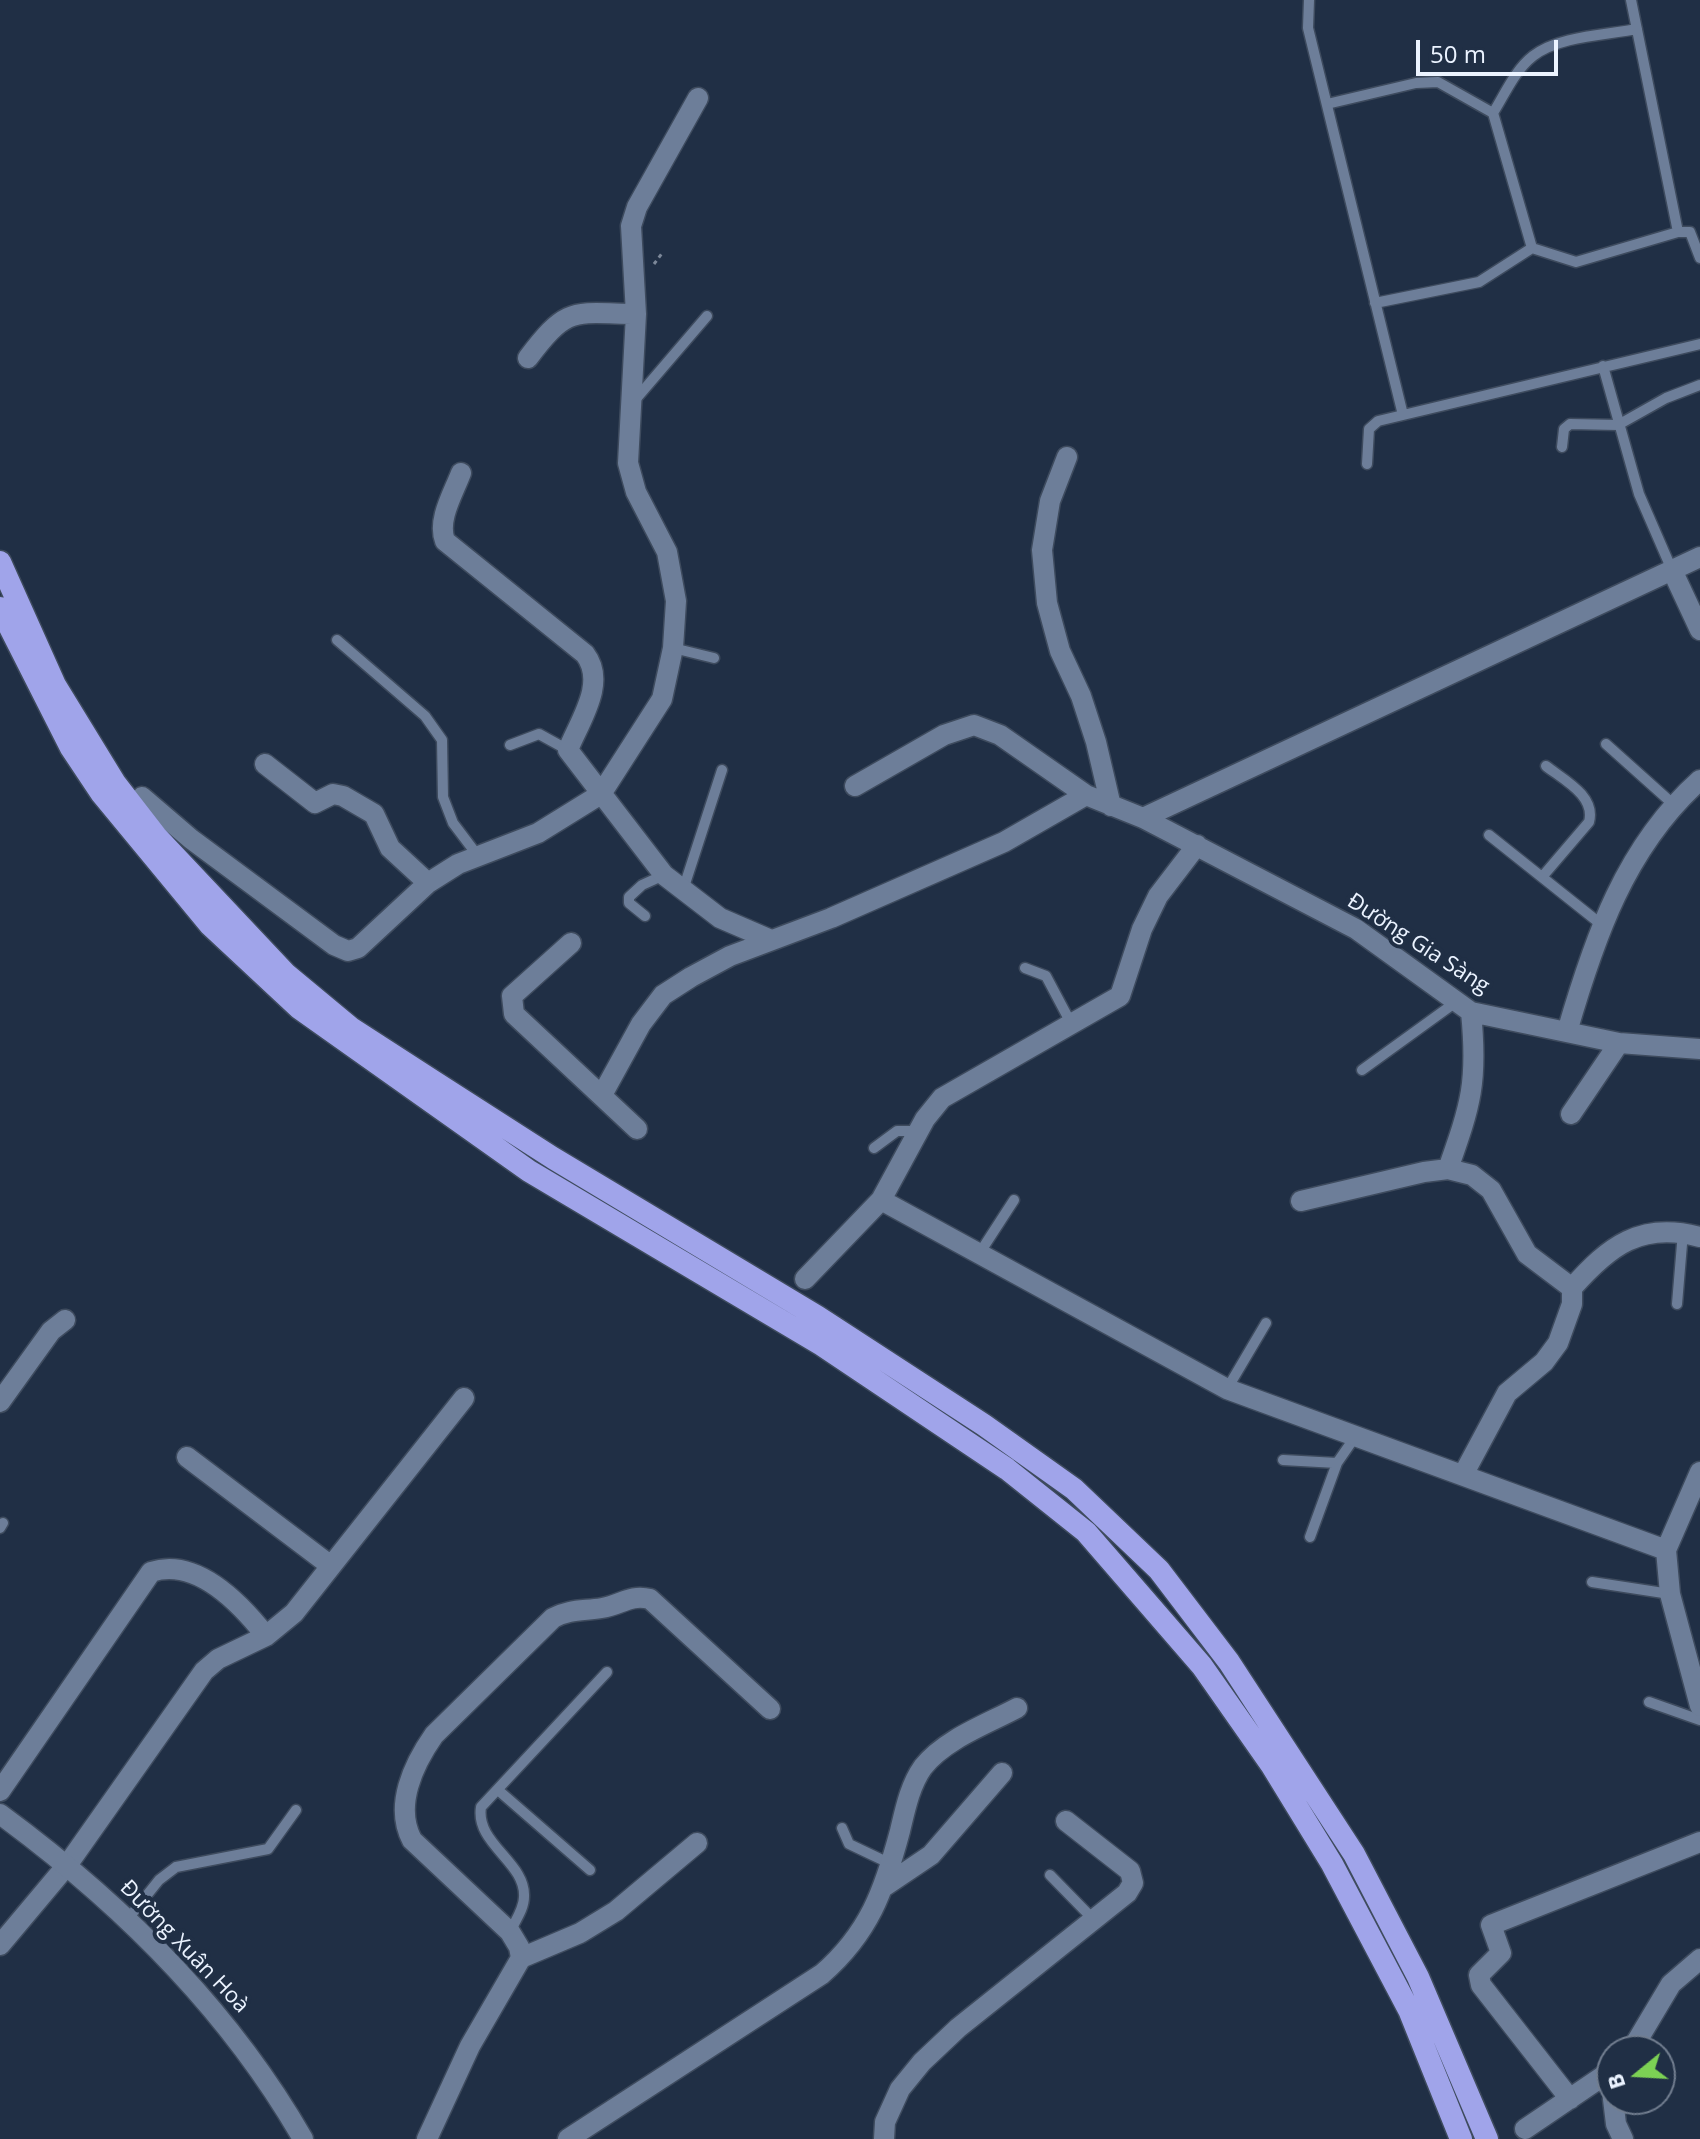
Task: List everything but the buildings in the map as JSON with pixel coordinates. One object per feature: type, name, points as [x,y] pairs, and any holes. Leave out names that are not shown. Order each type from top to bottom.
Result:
[{"type":"highway","points":[[0,562],[55,685],[115,783],[156,836],[286,974],[351,1028],[818,1317],[984,1425],[1074,1489],[1159,1570],[1229,1662],[1354,1854],[1418,1977],[1487,2139]]},
{"type":"highway","points":[[0,608],[71,748],[101,793],[210,925],[299,1008],[529,1171],[848,1363],[1007,1469],[1086,1532],[1202,1666],[1310,1827],[1409,2010],[1461,2139]]},
{"type":"street","points":[[142,797],[191,839],[334,945],[348,951],[358,948],[383,927],[428,883],[478,856],[538,833],[601,794],[662,699],[673,648],[676,601],[667,552],[636,492],[628,463],[636,314],[631,226],[637,207],[698,98]]},
{"type":"street","points":[[528,358],[551,327],[568,316],[636,314]]},
{"type":"street","points":[[1067,457],[1050,501],[1042,550],[1047,603],[1060,651],[1081,696],[1096,742],[1111,806]]},
{"type":"street","points":[[461,473],[444,518],[441,531],[445,541],[585,654],[595,667],[597,680],[568,750],[664,875],[720,918],[771,940]]},
{"type":"street","points":[[1143,818],[1700,557]]},
{"type":"street","points":[[1672,570],[1700,630]]},
{"type":"street","name":"Đường Gia Sàng","points":[[855,786],[944,735],[974,725],[1000,735],[1086,795],[1143,818],[1356,929],[1464,1007],[1619,1043],[1700,1049]]},
{"type":"street","points":[[265,764],[315,803],[333,794],[343,796],[374,814],[390,848],[428,883]]},
{"type":"street","points":[[1567,1032],[1602,925],[1639,852],[1673,804],[1700,780]]},
{"type":"street","points":[[602,1095],[641,1024],[663,995],[730,956],[831,918],[992,847],[1086,795]]},
{"type":"street","points":[[805,1279],[881,1200],[918,1131],[942,1098],[1120,996],[1142,929],[1158,896],[1197,845]]},
{"type":"street","points":[[571,943],[512,996],[510,1006],[514,1014],[637,1129]]},
{"type":"street","points":[[1448,1169],[1473,1092],[1476,1061],[1464,1007]]},
{"type":"street","points":[[1571,1114],[1619,1043]]},
{"type":"street","points":[[1301,1201],[1448,1169],[1472,1175],[1491,1190],[1527,1254],[1572,1288]]},
{"type":"street","points":[[881,1200],[1227,1389],[1666,1550]]},
{"type":"street","points":[[1463,1475],[1507,1393],[1544,1362],[1558,1343],[1572,1304],[1572,1288],[1600,1256],[1625,1240],[1653,1232],[1692,1234]]},
{"type":"street","points":[[0,1402],[51,1331],[65,1320]]},
{"type":"street","points":[[0,1945],[68,1864],[204,1671],[218,1659],[266,1636],[294,1613],[464,1398]]},
{"type":"street","points":[[187,1457],[331,1566]]},
{"type":"street","points":[[1700,1472],[1666,1550],[1670,1594],[1700,1706]]},
{"type":"street","points":[[0,1791],[151,1572],[164,1568],[187,1570],[234,1600],[266,1636]]},
{"type":"street","points":[[521,1958],[510,1932],[412,1840],[404,1825],[403,1808],[420,1754],[434,1735],[553,1618],[566,1611],[605,1608],[636,1595],[650,1599],[770,1709]]},
{"type":"street","points":[[568,2139],[822,1974],[849,1951],[885,1886],[909,1797],[923,1767],[950,1744],[1017,1708]]},
{"type":"street","points":[[885,1886],[931,1855],[1002,1773]]},
{"type":"street","name":"Đường Xuân Hoà","points":[[0,1814],[68,1864],[172,1963],[243,2043],[303,2139]]},
{"type":"street","points":[[884,2139],[885,2122],[900,2089],[922,2062],[958,2028],[1127,1893],[1133,1883],[1130,1871],[1066,1821]]},
{"type":"street","points":[[1570,2099],[1481,1985],[1479,1975],[1501,1953],[1491,1925],[1700,1842]]},
{"type":"street","points":[[427,2139],[470,2046],[521,1958],[580,1933],[616,1911],[697,1843]]},
{"type":"street","points":[[1641,2035],[1671,1984],[1700,1959]]},
{"type":"street","points":[[1525,2129],[1596,2081]]},
{"type":"street","points":[[1615,2115],[1623,2139]]},
{"type":"lane","points":[[1309,0],[1308,28],[1403,415]]},
{"type":"lane","points":[[1631,0],[1678,232]]},
{"type":"lane","points":[[1493,113],[1518,73],[1535,54],[1563,44],[1637,29]]},
{"type":"lane","points":[[1327,104],[1416,83],[1438,82],[1493,113],[1532,248]]},
{"type":"lane","points":[[1532,248],[1576,262],[1678,232],[1690,232],[1700,258]]},
{"type":"lane","points":[[1375,303],[1479,282],[1532,248]]},
{"type":"lane","points":[[631,405],[707,316]]},
{"type":"lane","points":[[1367,464],[1369,429],[1378,421],[1700,344]]},
{"type":"lane","points":[[1603,366],[1639,494],[1672,570]]},
{"type":"lane","points":[[1562,447],[1564,429],[1570,424],[1618,425],[1666,398],[1700,385]]},
{"type":"lane","points":[[337,640],[425,716],[442,740],[443,797],[453,823],[478,856]]},
{"type":"lane","points":[[673,648],[714,658]]},
{"type":"lane","points":[[510,745],[539,734],[568,750]]},
{"type":"lane","points":[[1606,744],[1673,804]]},
{"type":"lane","points":[[1542,877],[1589,822],[1592,811],[1587,799],[1546,766]]},
{"type":"lane","points":[[683,892],[722,770]]},
{"type":"lane","points":[[1489,835],[1602,925]]},
{"type":"lane","points":[[645,916],[629,903],[629,897],[642,885],[664,875]]},
{"type":"lane","points":[[1025,968],[1046,976],[1072,1025]]},
{"type":"lane","points":[[1362,1070],[1464,1007]]},
{"type":"lane","points":[[874,1148],[897,1131],[918,1131]]},
{"type":"lane","points":[[979,1254],[1014,1200]]},
{"type":"lane","points":[[1677,1304],[1692,1234]]},
{"type":"lane","points":[[1227,1389],[1266,1323]]},
{"type":"lane","points":[[1310,1537],[1337,1463],[1355,1437]]},
{"type":"lane","points":[[1283,1460],[1337,1463]]},
{"type":"lane","points":[[1592,1582],[1670,1594]]},
{"type":"lane","points":[[510,1932],[523,1904],[523,1883],[484,1830],[480,1818],[481,1807],[607,1672]]},
{"type":"lane","points":[[1649,1702],[1700,1720]]},
{"type":"lane","points":[[498,1790],[590,1870]]},
{"type":"lane","points":[[127,1920],[159,1880],[176,1867],[268,1849],[296,1810]]},
{"type":"lane","points":[[842,1828],[849,1844],[891,1864]]},
{"type":"lane","points":[[1050,1875],[1094,1920]]}]
